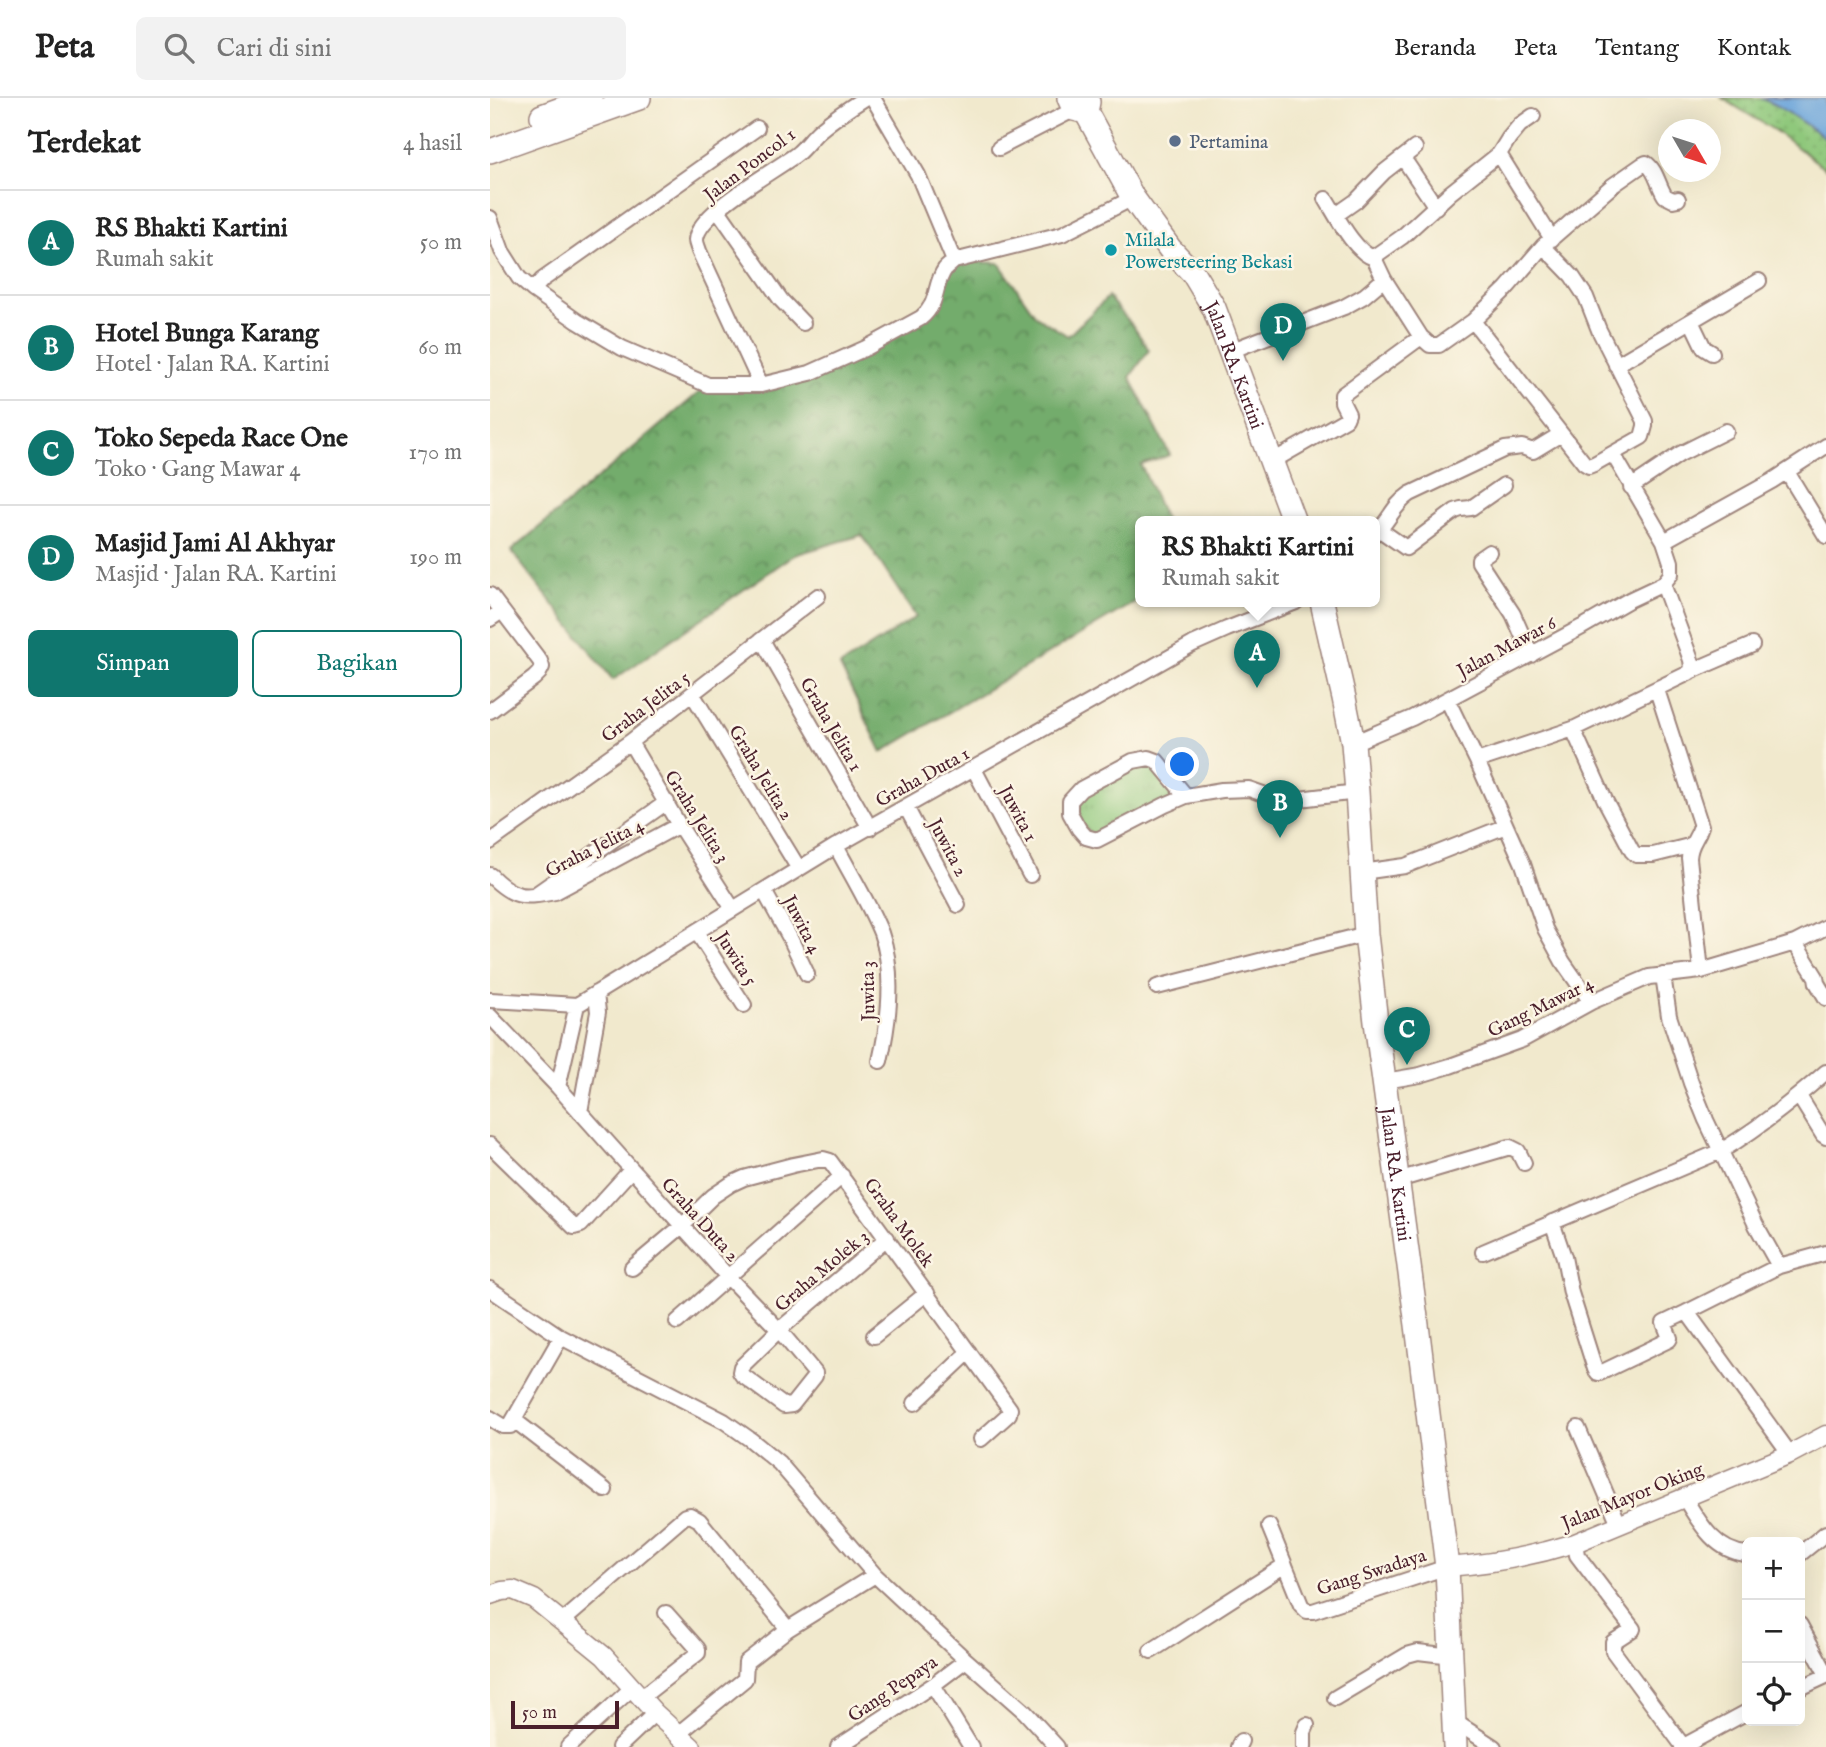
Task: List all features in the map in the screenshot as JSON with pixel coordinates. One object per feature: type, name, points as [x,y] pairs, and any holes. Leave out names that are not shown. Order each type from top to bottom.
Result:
[{"type":"main road","points":[[490,135],[591,98]]},
{"type":"main road","points":[[490,151],[639,98]]},
{"type":"main road","name":"Jalan RA. Kartini","points":[[1081,104],[1133,198],[1170,249],[1193,273],[1214,308],[1292,516]]},
{"type":"main road","name":"Jalan RA. Kartini","points":[[1323,607],[1353,743],[1366,934],[1376,1022],[1388,1080],[1447,1567],[1455,1747]]},
{"type":"street","name":"Jalan Poncol 1","points":[[761,385],[699,251],[696,240],[699,231],[707,220],[755,180],[796,155],[836,117],[865,98]]},
{"type":"street","points":[[873,98],[918,175],[954,261]]},
{"type":"street","points":[[999,149],[1081,104]]},
{"type":"street","points":[[1374,258],[1499,153],[1520,125],[1533,117]]},
{"type":"street","points":[[533,290],[542,280],[757,128]]},
{"type":"street","points":[[1336,215],[1356,201],[1384,172],[1415,148]]},
{"type":"street","points":[[1474,321],[1580,460],[1589,466],[1642,437],[1645,421],[1599,331],[1586,297],[1547,243],[1499,153]]},
{"type":"street","points":[[1403,158],[1436,207]]},
{"type":"street","points":[[1326,199],[1359,248],[1374,258],[1420,337],[1430,345],[1439,345],[1474,321],[1547,243],[1612,186],[1646,163],[1652,169],[1665,196],[1678,199]]},
{"type":"street","points":[[490,218],[502,251],[519,278],[577,321],[622,348],[708,385],[761,385],[810,373],[866,348],[921,318],[935,300],[944,270],[954,261],[1062,234],[1133,198]]},
{"type":"street","points":[[718,210],[781,300],[803,323]]},
{"type":"street","points":[[1230,351],[1344,307],[1364,296],[1384,279]]},
{"type":"street","points":[[1616,365],[1759,281]]},
{"type":"street","points":[[1690,321],[1704,348],[1712,353]]},
{"type":"street","points":[[1271,462],[1346,419],[1348,414],[1342,402],[1342,395],[1420,337]]},
{"type":"street","points":[[1631,487],[1680,454],[1726,432]]},
{"type":"street","points":[[1380,528],[1399,502],[1410,494],[1505,449],[1522,447],[1533,452],[1561,434]]},
{"type":"street","points":[[1664,541],[1733,504],[1826,446]]},
{"type":"street","points":[[1613,454],[1664,541],[1671,562],[1667,579],[1692,671]]},
{"type":"street","points":[[1787,472],[1826,536]]},
{"type":"street","points":[[1380,534],[1406,548],[1455,512],[1471,508],[1504,485]]},
{"type":"street","points":[[1489,552],[1479,559],[1513,614],[1531,655]]},
{"type":"street","name":"Jalan Mawar 6","points":[[1353,743],[1412,718],[1667,579]]},
{"type":"street","points":[[490,595],[496,615],[540,661],[542,667],[527,684],[490,711]]},
{"type":"street","name":"Graha Jelita 5","points":[[490,842],[693,695],[818,596]]},
{"type":"street","name":"Graha Duta 1","points":[[577,1005],[836,846],[1193,644],[1283,607]]},
{"type":"street","name":"Graha Jelita 1","points":[[762,640],[870,828]]},
{"type":"street","points":[[1477,761],[1573,729],[1752,645]]},
{"type":"street","points":[[1657,690],[1701,826],[1689,846],[1701,971]]},
{"type":"street","name":"Graha Jelita 2","points":[[693,695],[799,869]]},
{"type":"street","points":[[1447,699],[1523,864],[1545,929],[1563,962],[1591,1002]]},
{"type":"street","points":[[1573,729],[1615,821],[1632,851],[1636,855],[1653,855],[1689,846]]},
{"type":"street","name":"Graha Jelita 3","points":[[630,742],[733,909]]},
{"type":"street","points":[[1186,796],[1157,761],[1149,758],[1133,761],[1081,789],[1070,801],[1070,813],[1086,837],[1097,840],[1186,796],[1249,789],[1283,801],[1357,792]]},
{"type":"street","name":"Juwita 1","points":[[974,769],[1030,875]]},
{"type":"street","points":[[533,896],[667,802]]},
{"type":"street","name":"Juwita 2","points":[[906,807],[958,905]]},
{"type":"street","name":"Graha Jelita 4","points":[[490,875],[503,888],[517,895],[533,896],[555,892],[679,825]]},
{"type":"street","points":[[1362,872],[1405,866],[1506,826]]},
{"type":"street","name":"Juwita 3","points":[[836,846],[881,934],[888,962],[889,1012],[880,1061]]},
{"type":"street","name":"Juwita 4","points":[[764,891],[807,974]]},
{"type":"street","name":"Gang Mawar 4","points":[[1388,1080],[1450,1066],[1522,1040],[1591,1002],[1649,977],[1701,971],[1795,943],[1826,927]]},
{"type":"street","name":"Juwita 5","points":[[697,932],[744,1005]]},
{"type":"street","points":[[1157,987],[1366,934]]},
{"type":"street","points":[[1795,943],[1826,998]]},
{"type":"street","points":[[1663,975],[1675,1037],[1706,1119],[1756,1225],[1779,1266]]},
{"type":"street","points":[[580,1112],[598,1012],[596,993]]},
{"type":"street","points":[[490,1000],[577,1005],[558,1087]]},
{"type":"street","name":"Graha Duta 2","points":[[490,1016],[558,1087],[815,1373],[789,1406],[780,1404],[742,1375]]},
{"type":"street","points":[[1483,1252],[1721,1152],[1751,1133],[1826,1072]]},
{"type":"street","points":[[1799,1096],[1826,1137]]},
{"type":"street","points":[[490,1145],[573,1227],[580,1226],[631,1170]]},
{"type":"street","points":[[1398,1180],[1510,1147],[1518,1151],[1524,1163]]},
{"type":"street","name":"Graha Molek","points":[[682,1226],[713,1196],[744,1178],[823,1159],[830,1161],[1010,1409],[1009,1414],[981,1439]]},
{"type":"street","points":[[677,1322],[842,1176]]},
{"type":"street","points":[[1552,1223],[1595,1369],[1600,1374],[1669,1340],[1664,1324],[1779,1266],[1826,1253]]},
{"type":"street","points":[[632,1268],[682,1226]]},
{"type":"street","name":"Graha Molek 3","points":[[742,1375],[741,1367],[779,1330],[887,1238]]},
{"type":"street","points":[[490,1289],[561,1337],[724,1421],[751,1440],[779,1463],[875,1575],[1025,1712],[1057,1747]]},
{"type":"street","points":[[874,1336],[927,1293]]},
{"type":"street","points":[[1687,1312],[1790,1454]]},
{"type":"street","points":[[490,1418],[503,1426],[510,1426],[561,1337]]},
{"type":"street","points":[[915,1403],[969,1352]]},
{"type":"street","points":[[514,1420],[605,1490]]},
{"type":"street","points":[[1577,1428],[1619,1524]]},
{"type":"street","name":"Jalan Mayor Oking","points":[[1447,1567],[1514,1559],[1575,1543],[1790,1454],[1826,1435]]},
{"type":"street","points":[[1684,1497],[1712,1538],[1735,1552],[1742,1553]]},
{"type":"street","points":[[562,1622],[690,1514],[699,1520],[788,1629]]},
{"type":"street","points":[[1151,1651],[1286,1565],[1269,1526]]},
{"type":"street","points":[[1805,1551],[1825,1537]]},
{"type":"street","points":[[1575,1543],[1577,1555],[1633,1629],[1613,1642],[1613,1651],[1682,1747],[1742,1715]]},
{"type":"street","name":"Gang Swadaya","points":[[1286,1565],[1301,1605],[1307,1611],[1447,1567]]},
{"type":"street","points":[[490,1595],[513,1590],[534,1599],[604,1656],[655,1713],[688,1743],[745,1679],[746,1662],[788,1629],[875,1575]]},
{"type":"street","points":[[568,1747],[637,1693],[698,1653],[698,1649],[666,1613]]},
{"type":"street","points":[[1805,1635],[1826,1675],[1805,1686]]},
{"type":"street","points":[[1335,1698],[1406,1655],[1418,1652],[1452,1656]]},
{"type":"street","name":"Gang Pepaya","points":[[838,1747],[933,1685],[966,1660]]},
{"type":"street","points":[[933,1685],[971,1747]]},
{"type":"street","points":[[619,1747],[655,1713]]},
{"type":"street","points":[[1454,1721],[1494,1747]]},
{"type":"street","points":[[1304,1747],[1307,1724]]},
{"type":"green space","points":[[1722,98],[1761,98],[1780,107],[1826,138],[1826,169],[1777,132]]},
{"type":"green space","points":[[954,261],[999,263],[1036,316],[1068,336],[1108,297],[1133,326],[1149,350],[1130,377],[1170,455],[1141,465],[1163,516],[1135,516],[1135,602],[882,752],[840,666],[916,617],[862,535],[794,555],[613,680],[511,551],[708,385],[810,373],[921,318]]},
{"type":"green space","points":[[1149,758],[1186,796],[1097,840],[1070,813],[1081,789]]},
{"type":"water","points":[[1761,98],[1826,98],[1826,138],[1780,107]]},
{"type":"place","name":"Pertamina","points":[[1175,141]]},
{"type":"place","name":"Milala Powersteering Bekasi","points":[[1111,250]]},
{"type":"place","name":"Masjid Jami Al Akhyar","points":[[1283,361]]},
{"type":"place","name":"RS Bhakti Kartini","points":[[1257,688]]},
{"type":"place","name":"Hotel Bunga Karang","points":[[1280,838]]},
{"type":"place","name":"Toko Sepeda Race One","points":[[1407,1065]]}]
